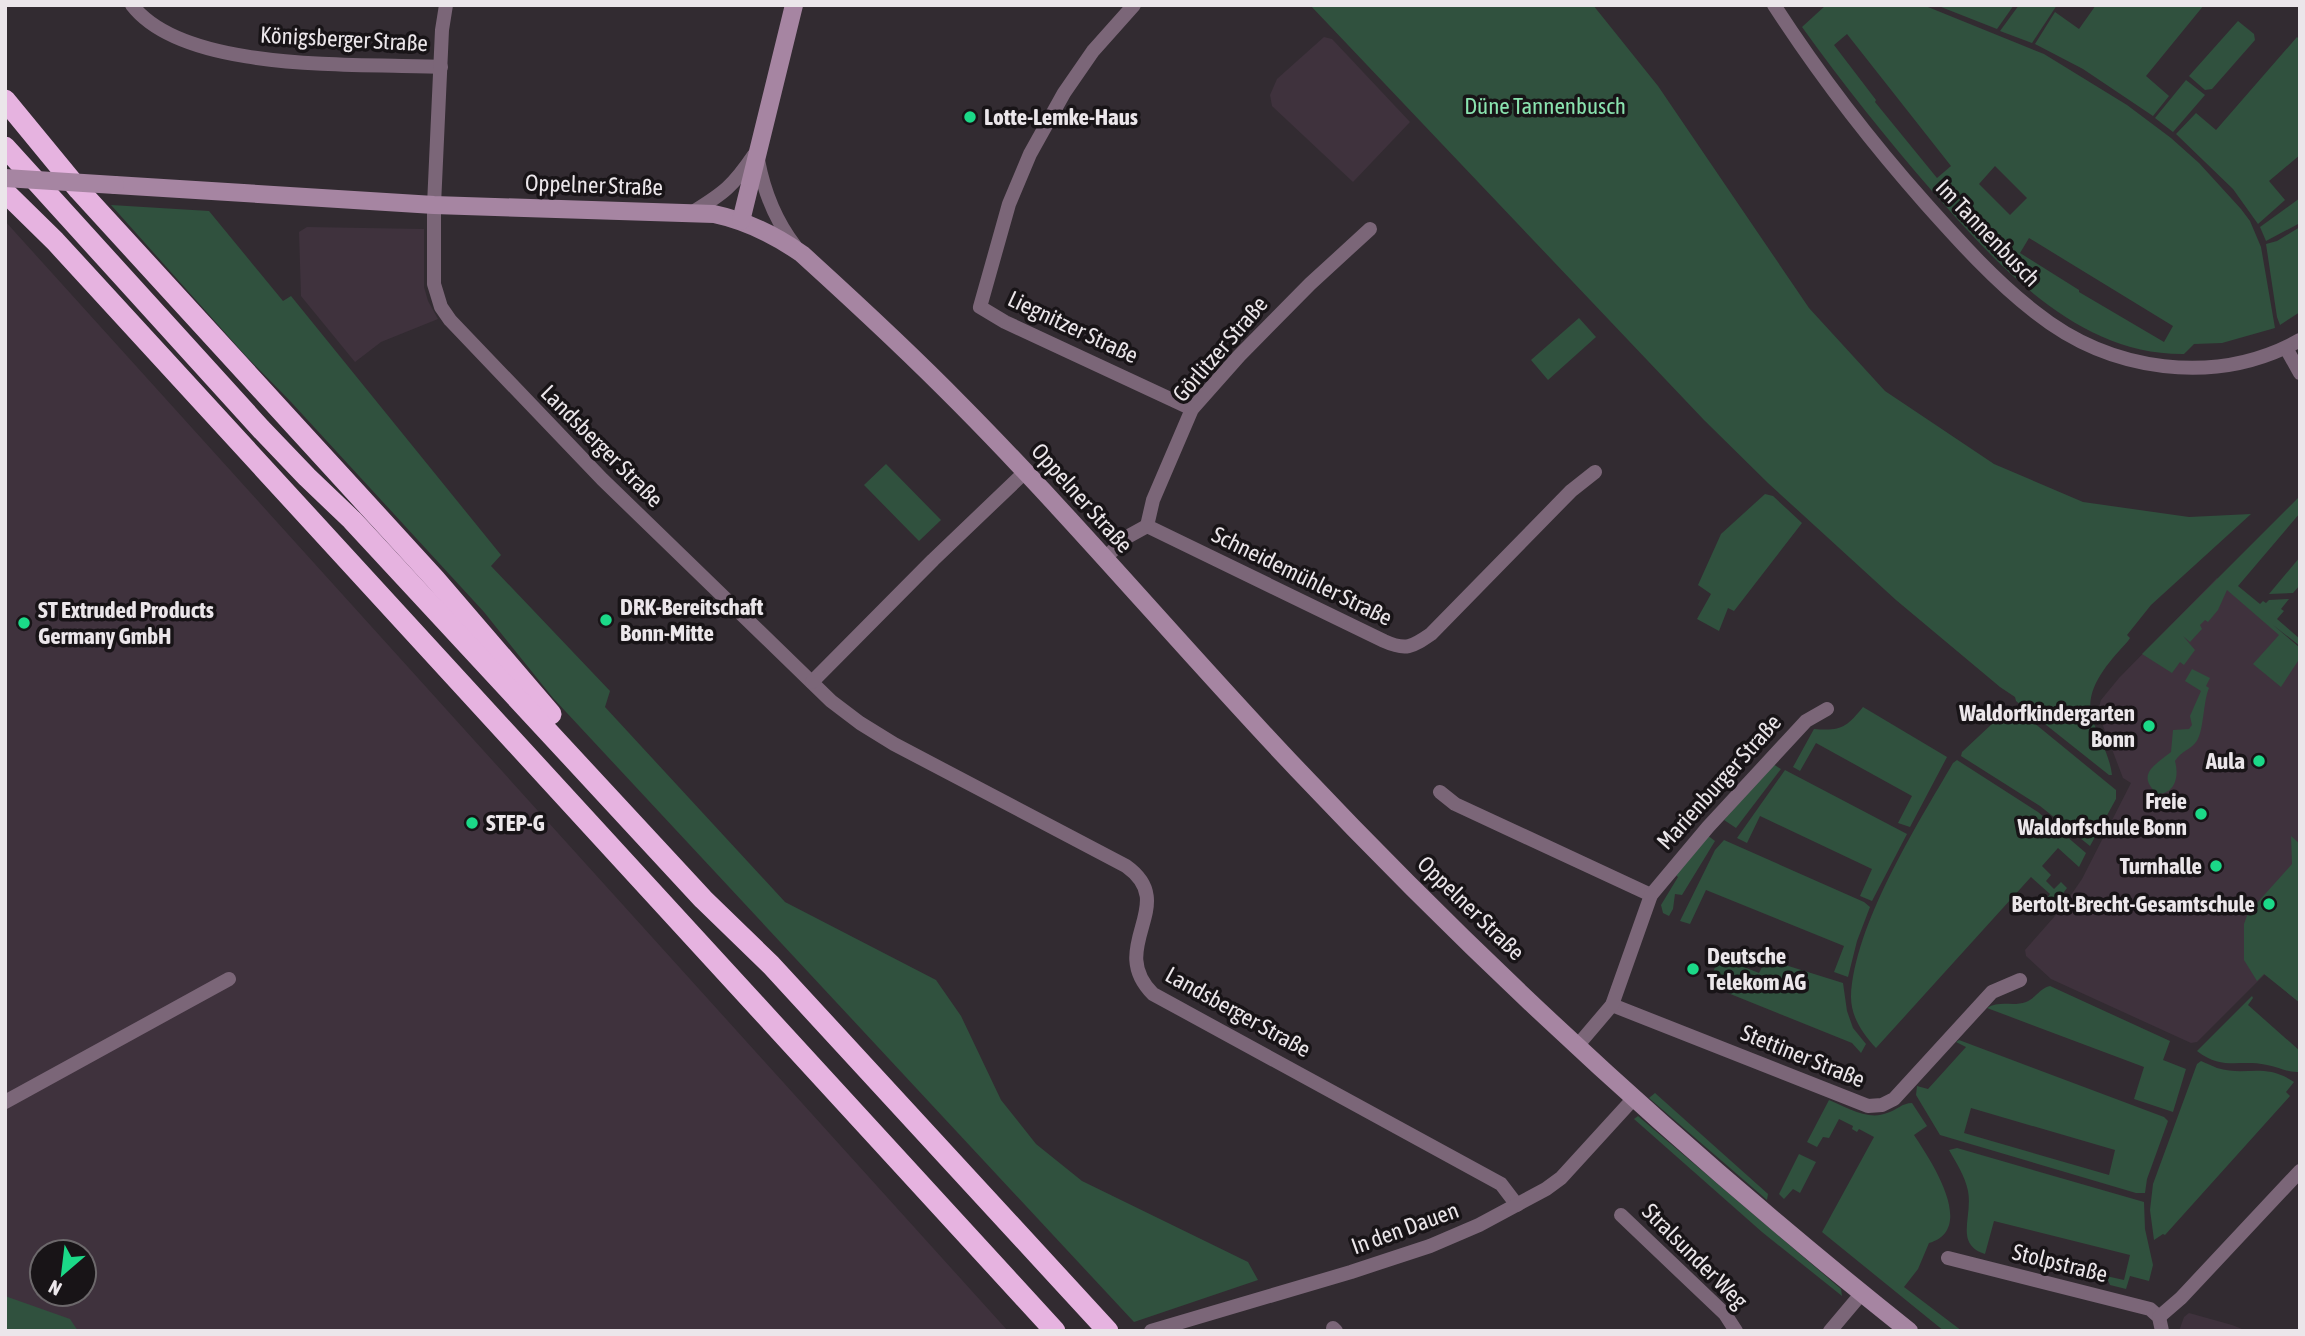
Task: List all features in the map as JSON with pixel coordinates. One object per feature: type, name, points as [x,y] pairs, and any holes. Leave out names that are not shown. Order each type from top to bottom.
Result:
[{"type":"highway","points":[[5,100],[79,190],[435,579],[539,700],[754,933],[771,965]]},
{"type":"highway","points":[[5,113],[221,370],[338,497],[352,520]]},
{"type":"highway","points":[[5,147],[289,458],[352,520],[703,899],[771,965],[1108,1331]]},
{"type":"highway","points":[[5,179],[55,241]]},
{"type":"highway","points":[[5,192],[55,241],[1055,1331]]},
{"type":"street","name":"Königsberger Straße","points":[[132,5],[150,22],[166,32],[207,47],[259,59],[441,67]]},
{"type":"street","name":"Landsberger Straße","points":[[446,5],[434,205],[434,285],[441,307],[450,320],[602,479],[812,682],[853,718],[894,744],[1139,875],[1145,884],[1148,902],[1135,962],[1138,974],[1153,994],[1502,1184],[1517,1205]]},
{"type":"street","points":[[741,221],[794,5]]},
{"type":"street","name":"Liegnitzer Straße","points":[[1133,5],[1093,51],[1064,93],[1030,154],[1009,204],[980,307],[1005,322],[1192,409]]},
{"type":"street","name":"Im Tannenbusch","points":[[1774,5],[1844,107],[1888,162],[1984,267],[2038,315],[2111,354],[2163,368],[2234,365],[2286,348],[2300,340]]},
{"type":"street","points":[[693,212],[736,182],[757,151]]},
{"type":"street","points":[[757,151],[762,182],[780,227],[802,254]]},
{"type":"street","name":"Oppelner Straße","points":[[5,179],[434,205],[693,212],[717,214],[772,234],[802,254],[906,351],[1025,472],[1315,788],[1425,899],[1635,1097],[1764,1212],[1909,1331]]},
{"type":"street","name":"Görlitzer Straße","points":[[1147,526],[1153,500],[1192,409],[1239,355],[1370,229]]},
{"type":"street","points":[[2286,348],[2300,373]]},
{"type":"street","points":[[812,682],[1025,472]]},
{"type":"street","name":"Schneidemühler Straße","points":[[1147,526],[1384,641],[1405,647],[1415,645],[1431,634],[1571,491],[1595,472]]},
{"type":"street","points":[[1104,559],[1127,537],[1147,526]]},
{"type":"street","name":"Marienburger Straße","points":[[1578,1045],[1612,1004],[1651,895],[1708,827],[1806,721],[1827,709]]},
{"type":"street","points":[[1440,792],[1455,804],[1651,895]]},
{"type":"street","points":[[5,1102],[229,979]]},
{"type":"street","name":"Stettiner Straße","points":[[1612,1004],[1868,1107],[1882,1105],[1894,1099],[1992,992],[2020,980]]},
{"type":"street","name":"In den Dauen","points":[[1151,1331],[1430,1246],[1479,1225],[1561,1178],[1635,1097]]},
{"type":"street","name":"Stolpstraße","points":[[1948,1258],[2150,1309],[2160,1324],[2300,1171]]},
{"type":"street","name":"Stralsunder Weg","points":[[1621,1214],[1725,1314],[1736,1331]]},
{"type":"street","points":[[1829,1331],[1862,1293]]},
{"type":"shaded area","points":[[1324,37],[1332,39],[1410,122],[1353,182],[1272,106],[1270,95],[1277,79]]},
{"type":"shaded area","points":[[5,221],[1008,1331],[5,1331]]},
{"type":"shaded area","points":[[307,227],[424,229],[424,287],[438,319],[381,342],[355,362],[301,296],[299,232]]},
{"type":"shaded area","name":"Freie Waldorfschule Bonn","points":[[2217,578],[2300,648],[2300,1003],[2265,974],[2197,1042],[2191,1043],[2051,979],[2026,956],[2025,950],[2062,908],[2082,879],[2131,783],[2123,778],[2100,718],[2101,700],[2119,678]]},
{"type":"shaded area","points":[[2189,1313],[2247,1331],[2179,1331],[2184,1317]]},
{"type":"green space","name":"Düne Tannenbusch","points":[[1310,5],[1593,5],[1658,86],[1809,308],[1885,391],[1994,464],[2083,502],[2189,517],[2251,514],[2151,605],[2127,635],[2130,638],[2128,641],[2100,675],[2091,696],[2090,707],[2112,775],[2016,701],[2015,697],[1896,600],[1768,483],[1704,420]]},
{"type":"green space","points":[[1826,5],[1923,5],[2044,54],[2127,105],[2199,163],[2250,221],[2261,247],[2275,328],[2222,343],[2194,344],[2184,354],[2145,350],[2108,339],[2074,322],[2042,301],[2012,275],[1957,219],[1881,131],[1802,27]],"holes":[[[1847,34],[1951,166],[1937,178],[1875,102],[1834,45]],[[1995,166],[2027,198],[2010,215],[1979,184]],[[2029,238],[2173,326],[2164,342],[2079,292],[2020,253]]]},
{"type":"green space","points":[[1936,5],[2014,5],[1997,29]]},
{"type":"green space","points":[[2019,5],[2057,5],[2032,43],[2000,31]]},
{"type":"green space","points":[[2096,5],[2204,5],[2146,76],[2169,96],[2153,116],[2083,69],[2035,44],[2055,12],[2079,29]]},
{"type":"green space","points":[[2238,21],[2254,34],[2255,40],[2212,89],[2205,90],[2189,76]]},
{"type":"green space","points":[[2297,37],[2300,40],[2300,155],[2269,181],[2285,200],[2258,224],[2233,189],[2176,134],[2196,113],[2216,130]]},
{"type":"green space","points":[[2186,80],[2205,95],[2173,132],[2155,118]]},
{"type":"green space","points":[[2300,198],[2300,223],[2266,241],[2260,227]]},
{"type":"green space","points":[[111,205],[209,211],[283,301],[291,296],[501,555],[491,566],[610,691],[605,707],[785,902],[936,980],[961,1016],[1001,1100],[1036,1144],[1082,1181],[1248,1262],[1258,1280],[1134,1322],[553,698],[484,612],[245,355]]},
{"type":"green space","points":[[2300,227],[2300,312],[2280,325],[2266,244],[2277,241]]},
{"type":"green space","points":[[1579,318],[1596,337],[1548,380],[1531,360]]},
{"type":"green space","points":[[886,464],[941,520],[919,541],[864,485]]},
{"type":"green space","points":[[1765,494],[1773,496],[1802,523],[1734,611],[1728,608],[1719,631],[1697,619],[1711,594],[1698,585],[1721,534]]},
{"type":"green space","points":[[2300,496],[2300,513],[2238,586],[2260,604],[2263,601],[2266,603],[2269,600],[2289,599],[2277,619],[2300,639],[2300,646],[2273,625],[2300,648],[2300,658],[2281,687],[2253,664],[2279,635],[2227,590],[2218,610],[2208,622],[2205,620],[2200,625],[2202,629],[2190,642],[2183,636],[2195,650],[2184,665],[2180,662],[2172,673],[2142,654]]},
{"type":"green space","points":[[2300,557],[2300,585],[2293,593],[2269,594]]},
{"type":"green space","points":[[2192,669],[2210,678],[2206,686],[2209,688],[2201,731],[2196,742],[2175,761],[2177,772],[2172,787],[2158,794],[2148,781],[2150,771],[2171,752],[2173,730],[2189,729],[2192,725],[2190,716],[2201,691],[2185,681]]},
{"type":"green space","points":[[1863,707],[1947,757],[1910,827],[1898,823],[1912,796],[1816,743],[1800,771],[1793,767],[1814,729],[1842,727]]},
{"type":"green space","points":[[2010,707],[2017,709],[2116,790],[2116,799],[2090,846],[2040,806],[1961,756],[1962,752]]},
{"type":"green space","points":[[1957,760],[2038,812],[2086,853],[2079,867],[2058,848],[2042,866],[2051,875],[2046,881],[2054,889],[2061,882],[2067,888],[2055,904],[2048,897],[2050,894],[2031,877],[1876,1048],[1859,1025],[1851,997],[1863,939],[1906,845]]},
{"type":"green space","points":[[1773,764],[1781,769],[1736,828],[1724,820]]},
{"type":"green space","points":[[1785,770],[1907,834],[1872,901],[1860,896],[1872,869],[1760,816],[1747,843],[1737,838]]},
{"type":"green space","points":[[1707,835],[1715,841],[1682,895],[1675,894],[1669,916],[1663,913],[1661,905],[1678,877],[1675,874]]},
{"type":"green space","name":"Bertolt-Brecht-Gesamtschule","points":[[2291,836],[2300,844],[2300,1003],[2264,974],[2257,981],[2244,960],[2244,924],[2248,913],[2292,864]]},
{"type":"green space","points":[[1724,840],[1870,907],[1857,941],[1848,977],[1834,972],[1844,946],[1706,890],[1690,924],[1680,921],[1715,850]]},
{"type":"green space","points":[[1719,957],[1759,973],[1766,959],[1843,983],[1847,1011],[1853,1028],[1866,1044],[1861,1053],[1852,1043],[1708,985]]},
{"type":"green space","points":[[2050,986],[2170,1041],[2163,1060],[2186,1069],[2173,1112],[2134,1099],[2144,1067],[1987,1008],[1997,1004],[2026,1002]]},
{"type":"green space","points":[[2252,996],[2248,1005],[2300,1051],[2300,1072],[2257,1063],[2223,1063],[2197,1051]]},
{"type":"green space","points":[[1959,1040],[2164,1117],[2168,1121],[2147,1179],[2145,1193],[2136,1193],[1940,1135],[1916,1095],[1917,1086],[1928,1089],[1966,1047],[1956,1042]],"holes":[[[1971,1108],[2115,1150],[2109,1175],[1964,1133]]]},
{"type":"green space","points":[[2201,1061],[2227,1070],[2273,1073],[2294,1082],[2286,1092],[2290,1096],[2165,1235],[2154,1240],[2150,1210],[2153,1184],[2197,1064]]},
{"type":"green space","points":[[1655,1093],[1768,1194],[1767,1200],[1649,1098]]},
{"type":"green space","points":[[1829,1100],[1857,1112],[1872,1115],[1887,1113],[1912,1103],[1927,1126],[1914,1135],[1930,1160],[1945,1192],[1950,1209],[1949,1223],[1943,1235],[1929,1243],[1918,1269],[1904,1287],[1962,1331],[1944,1331],[1822,1232],[1874,1137],[1859,1129],[1857,1132],[1852,1129],[1853,1126],[1839,1119],[1829,1138],[1823,1137],[1817,1147],[1807,1142]]},
{"type":"green space","points":[[1638,1116],[1841,1289],[1842,1296],[1762,1232],[1634,1119]]},
{"type":"green space","points":[[1957,1148],[2144,1202],[2145,1229],[2153,1265],[2149,1281],[2130,1276],[2126,1289],[2110,1285],[2106,1276],[2124,1280],[2130,1255],[1994,1221],[1985,1254],[1976,1249],[1967,1237],[1967,1186],[1949,1150]]},
{"type":"green space","points":[[1799,1154],[1816,1162],[1800,1193],[1793,1189],[1784,1199],[1779,1194]]},
{"type":"green space","points":[[5,1296],[28,1304],[28,1308],[39,1308],[70,1319],[78,1331],[5,1331]]},
{"type":"place","name":"Lotte-Lemke-Haus","points":[[970,117]]},
{"type":"place","name":"DRK-Bereitschaft Bonn-Mitte","points":[[606,620]]},
{"type":"place","name":"ST Extruded Products Germany GmbH","points":[[24,623]]},
{"type":"place","name":"Waldorfkindergarten Bonn","points":[[2149,726]]},
{"type":"place","name":"Aula","points":[[2259,761]]},
{"type":"place","name":"Freie Waldorfschule Bonn","points":[[2201,814]]},
{"type":"place","name":"STEP-G","points":[[472,823]]},
{"type":"place","name":"Turnhalle","points":[[2216,866]]},
{"type":"place","name":"Bertolt-Brecht-Gesamtschule","points":[[2269,904]]},
{"type":"place","name":"Deutsche Telekom AG","points":[[1693,969]]}]
